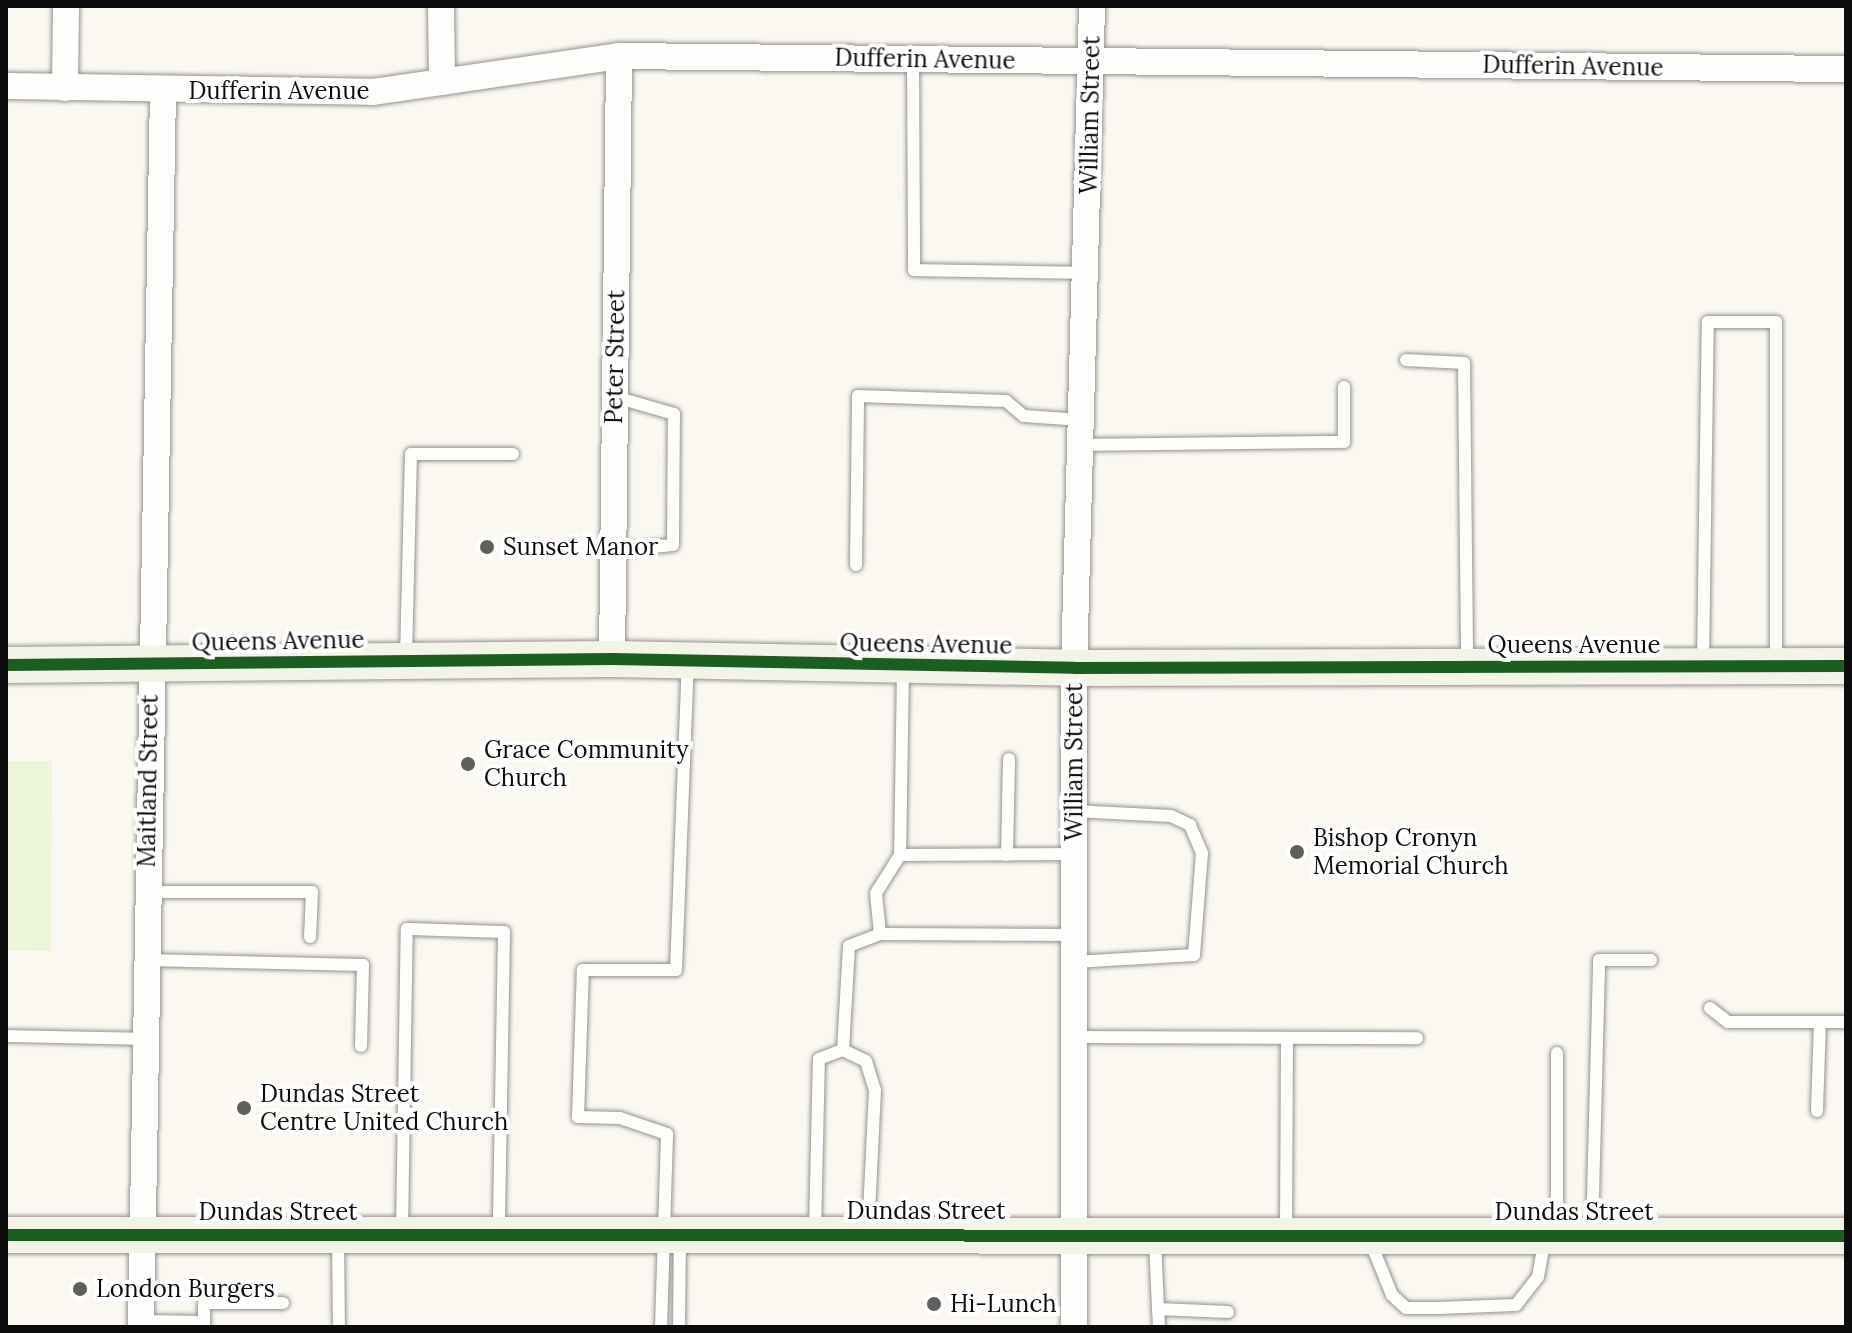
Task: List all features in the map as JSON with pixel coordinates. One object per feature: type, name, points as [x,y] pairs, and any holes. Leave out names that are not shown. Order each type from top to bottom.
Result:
[{"type":"main road","name":"Queens Avenue","points":[[6,665],[612,659],[1074,668],[1846,666]]},
{"type":"main road","name":"Dundas Street","points":[[6,1235],[1565,1233],[1846,1236]]},
{"type":"street","points":[[65,88],[66,6]]},
{"type":"street","points":[[441,6],[442,82]]},
{"type":"street","name":"William Street","points":[[1074,1327],[1074,668],[1092,6]]},
{"type":"street","name":"Dufferin Avenue","points":[[6,86],[163,92],[373,92],[619,56],[1846,69]]},
{"type":"street","name":"Peter Street","points":[[612,659],[619,56]]},
{"type":"street","name":"Maitland Street","points":[[141,1324],[149,664],[163,92]]},
{"type":"lane","points":[[913,59],[914,270],[1086,273]]},
{"type":"lane","points":[[1703,667],[1708,322],[1776,322],[1776,666]]},
{"type":"lane","points":[[1406,360],[1464,363],[1467,667]]},
{"type":"lane","points":[[856,565],[858,396],[1006,401],[1024,416],[1081,433],[1344,442],[1344,387]]},
{"type":"lane","points":[[613,551],[673,545],[674,414],[615,397]]},
{"type":"lane","points":[[406,661],[411,454],[513,454]]},
{"type":"lane","points":[[679,1327],[667,1134],[620,1118],[578,1117],[583,970],[676,970],[688,660]]},
{"type":"lane","points":[[880,934],[876,893],[900,855],[903,666]]},
{"type":"lane","points":[[1007,855],[1009,759]]},
{"type":"lane","points":[[1074,811],[1171,816],[1190,825],[1202,853],[1194,955],[1074,962]]},
{"type":"lane","points":[[900,855],[1074,854]]},
{"type":"lane","points":[[147,892],[312,892],[310,937]]},
{"type":"lane","points":[[402,1234],[407,929],[504,932],[499,1233]]},
{"type":"lane","points":[[843,1050],[849,946],[880,934],[1074,935]]},
{"type":"lane","points":[[146,960],[363,965],[361,1046]]},
{"type":"lane","points":[[1367,1234],[1392,1295],[1406,1308],[1516,1305],[1538,1277],[1565,1233],[1599,960],[1651,960]]},
{"type":"lane","points":[[1710,1008],[1728,1022],[1846,1022]]},
{"type":"lane","points":[[1817,1111],[1820,1022]]},
{"type":"lane","points":[[6,1036],[145,1039]]},
{"type":"lane","points":[[1074,1037],[1417,1038]]},
{"type":"lane","points":[[1286,1233],[1287,1038]]},
{"type":"lane","points":[[815,1234],[819,1059],[843,1050],[866,1061],[875,1090],[868,1233]]},
{"type":"lane","points":[[1557,1053],[1565,1233]]},
{"type":"lane","points":[[661,1327],[671,1233]]},
{"type":"lane","points":[[1154,1233],[1159,1327]]},
{"type":"lane","points":[[338,1234],[339,1327]]},
{"type":"lane","points":[[141,1324],[204,1324],[204,1303],[283,1303]]},
{"type":"lane","points":[[1158,1309],[1228,1312]]},
{"type":"green space","points":[[6,761],[52,761],[51,951],[6,950]]},
{"type":"cycle path","points":[[6,665],[612,659],[1074,668],[1846,666]]},
{"type":"cycle path","points":[[6,1235],[1846,1236]]},
{"type":"place","name":"Sunset Manor","points":[[487,547]]},
{"type":"place","name":"Grace Community Church","points":[[468,764]]},
{"type":"place","name":"Bishop Cronyn Memorial Church","points":[[1297,852]]},
{"type":"place","name":"Dundas Street Centre United Church","points":[[244,1108]]},
{"type":"place","name":"London Burgers","points":[[80,1289]]},
{"type":"place","name":"Hi-Lunch","points":[[934,1304]]}]
